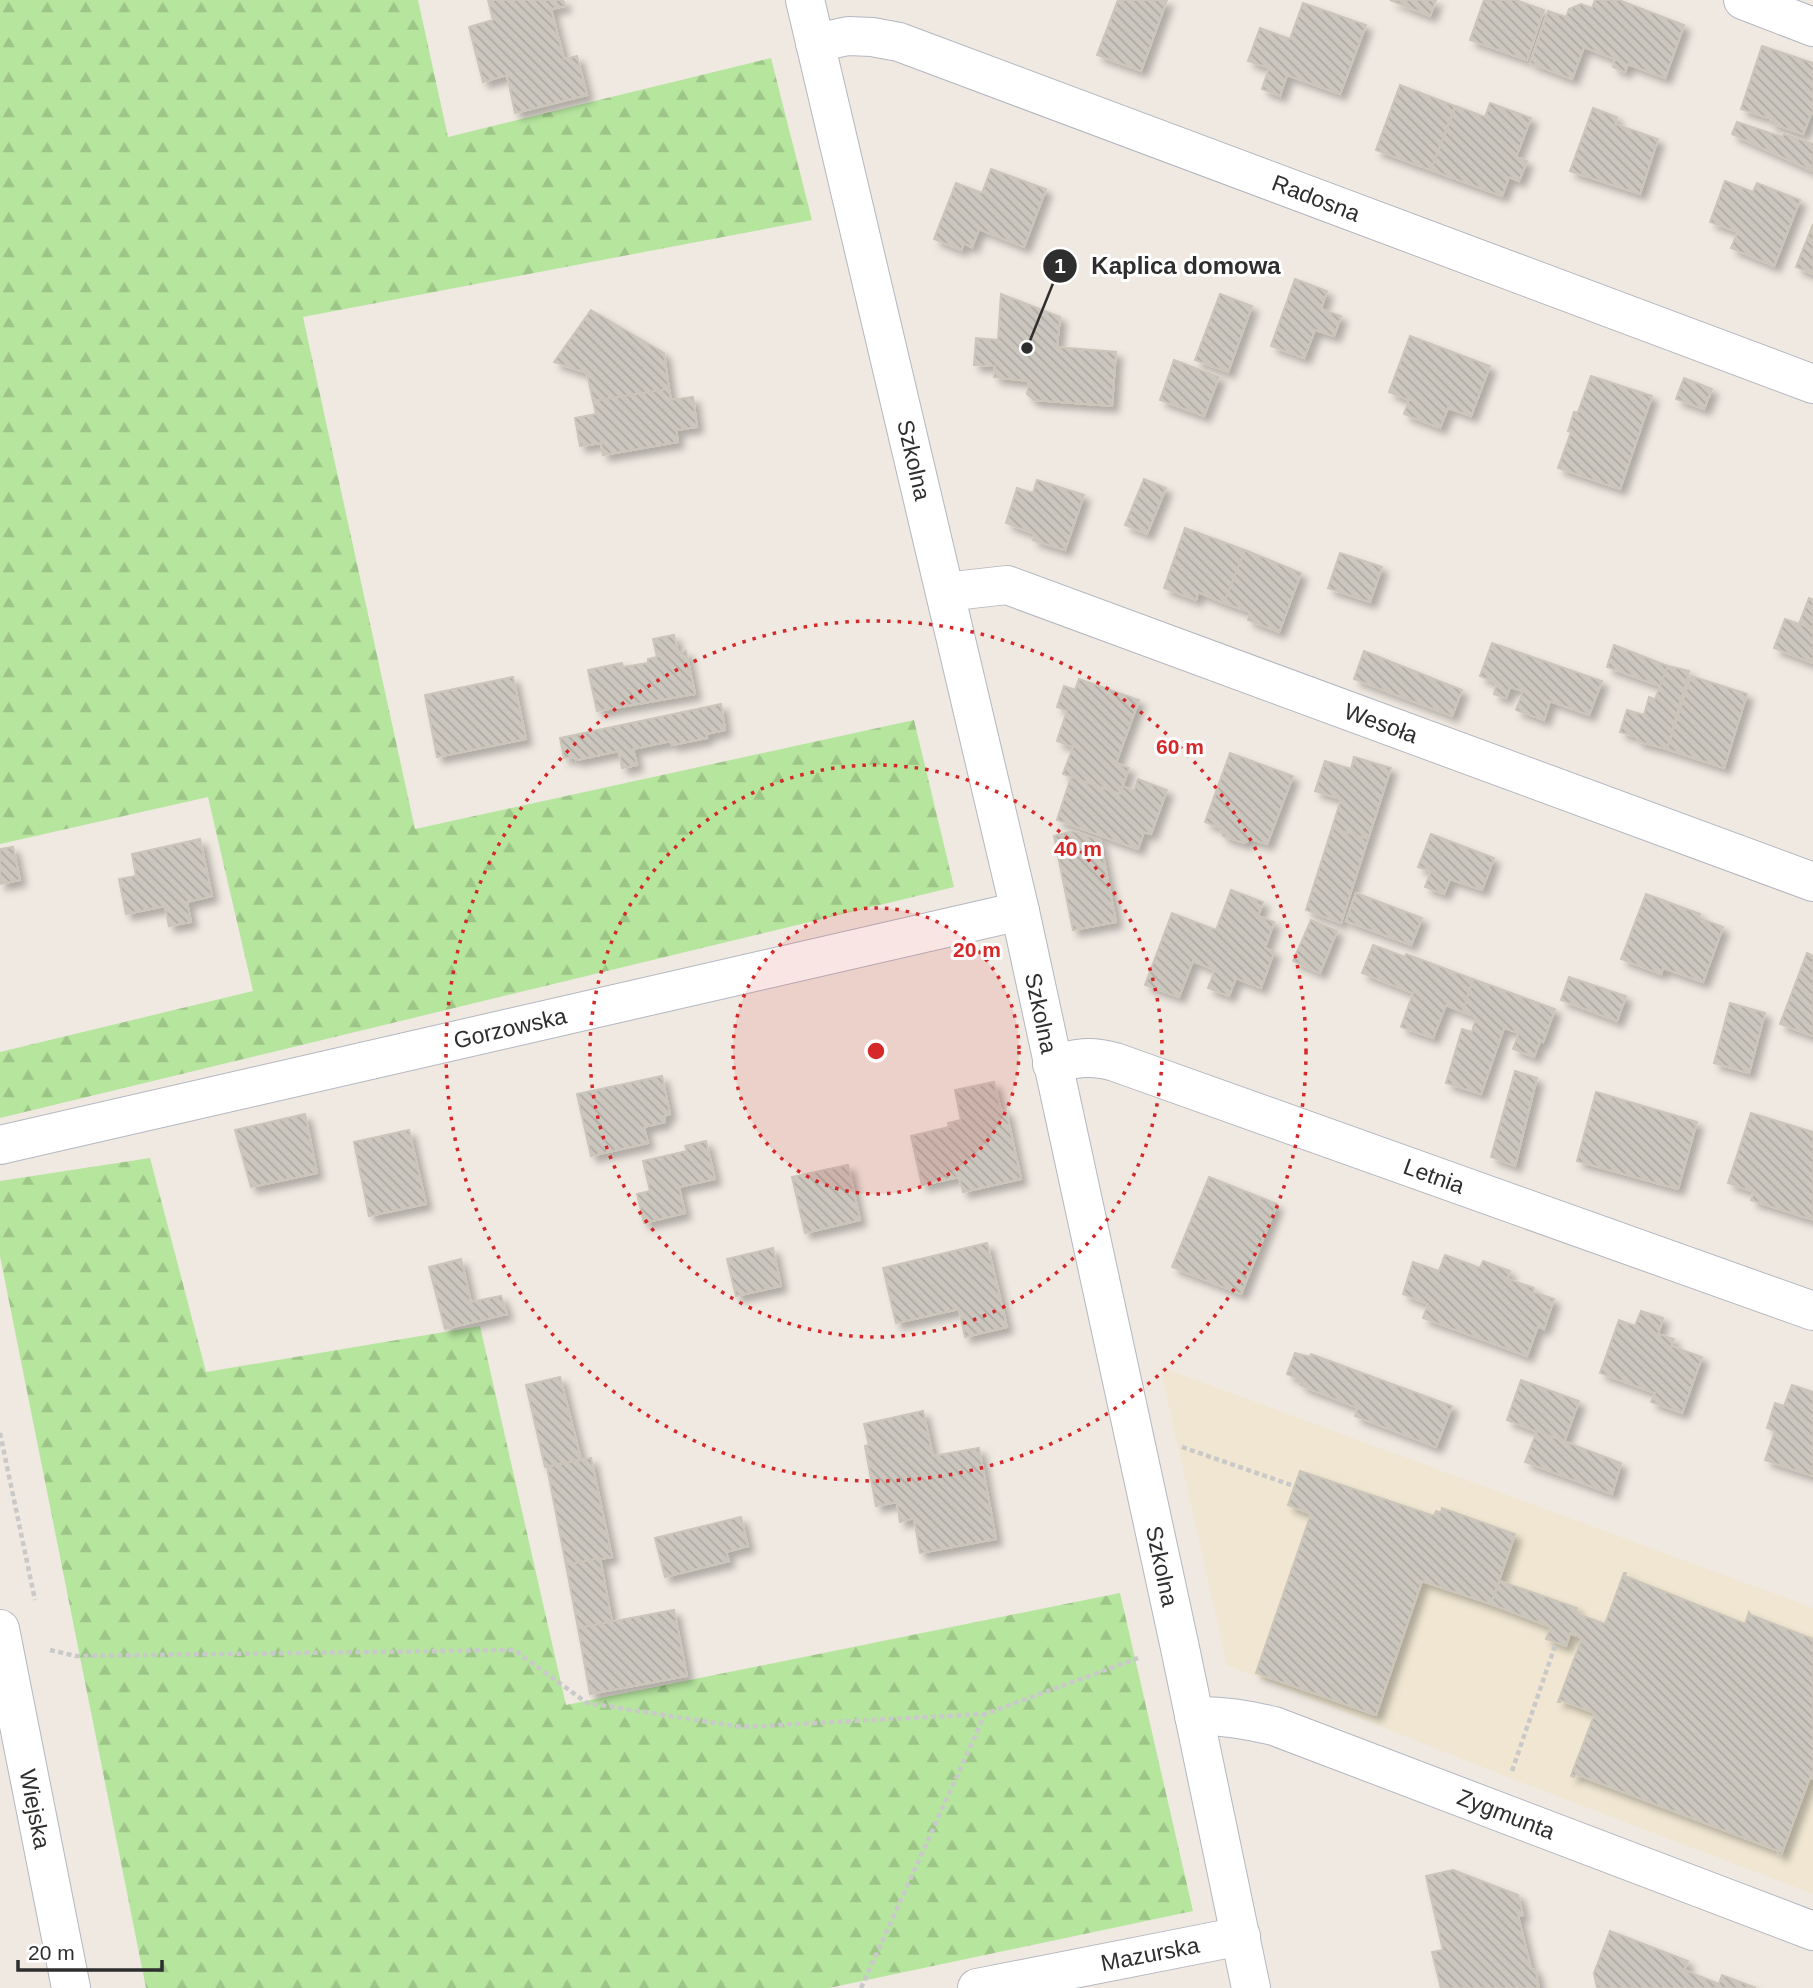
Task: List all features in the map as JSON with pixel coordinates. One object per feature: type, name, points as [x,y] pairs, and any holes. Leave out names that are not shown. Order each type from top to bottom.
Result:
[{"type":"street","name":"Szkolna","points":[[805,0],[1020,911],[1251,1988]]},
{"type":"street","points":[[1743,0],[1813,27]]},
{"type":"street","name":"Radosna","points":[[815,44],[848,36],[899,42],[1813,384]]},
{"type":"street","name":"Wesoła","points":[[945,592],[1007,585],[1813,882]]},
{"type":"street","name":"Gorzowska","points":[[0,1145],[1020,911]]},
{"type":"street","name":"Letnia","points":[[1052,1064],[1082,1057],[1115,1062],[1813,1311]]},
{"type":"street","name":"Wiejska","points":[[0,1629],[71,1988]]},
{"type":"street","name":"Zygmunta","points":[[1194,1716],[1234,1718],[1274,1726],[1813,1931]]},
{"type":"street","name":"Mazurska","points":[[977,1988],[1241,1936]]},
{"type":"path","points":[[1178,1445],[1294,1486]]},
{"type":"path","points":[[1510,1778],[1556,1643]]},
{"type":"path","points":[[45,1649],[76,1656],[514,1650],[587,1703],[741,1727],[985,1714],[1139,1658]]},
{"type":"path","points":[[862,1988],[985,1714]]},
{"type":"shaded area","points":[[1160,1367],[1813,1608],[1813,1894],[1510,1778],[1227,1665]]},
{"type":"green space","points":[[0,0],[418,0],[448,137],[771,58],[812,220],[303,317],[415,829],[914,720],[954,887],[0,1118],[0,1052],[253,991],[208,797],[0,844]]},
{"type":"green space","points":[[150,1158],[206,1372],[480,1326],[566,1705],[1120,1593],[1193,1911],[829,1988],[146,1988],[0,1256],[0,1181]]},
{"type":"building","points":[[488,0],[563,0],[565,6],[551,9],[564,59],[577,56],[587,95],[515,113],[507,75],[483,82],[469,27],[493,20]]},
{"type":"building","points":[[1118,0],[1167,0],[1141,71],[1097,55]]},
{"type":"building","points":[[1390,0],[1436,0],[1430,16]]},
{"type":"building","points":[[1484,0],[1516,0],[1544,10],[1527,60],[1470,40]]},
{"type":"building","points":[[1595,0],[1619,0],[1684,25],[1665,78],[1628,64],[1625,72],[1613,67],[1615,59],[1584,47],[1572,79],[1530,63],[1548,11],[1566,17],[1569,9],[1581,4],[1592,8]]},
{"type":"building","points":[[1303,3],[1366,25],[1340,94],[1287,75],[1280,96],[1262,89],[1269,68],[1248,61],[1260,28],[1290,39]]},
{"type":"building","points":[[1762,46],[1813,63],[1813,114],[1803,134],[1770,123],[1772,119],[1741,109]]},
{"type":"building","points":[[1400,85],[1455,106],[1431,170],[1376,150]]},
{"type":"building","points":[[1490,103],[1531,118],[1516,157],[1527,161],[1519,181],[1509,177],[1502,196],[1431,170],[1456,106],[1485,117]]},
{"type":"building","points":[[1593,108],[1617,117],[1615,124],[1658,139],[1640,194],[1570,171]]},
{"type":"building","points":[[1737,122],[1813,144],[1813,171],[1732,134]]},
{"type":"building","points":[[991,169],[1046,189],[1024,247],[979,229],[972,247],[964,243],[961,250],[934,239],[956,183],[982,193]]},
{"type":"building","points":[[1725,181],[1753,192],[1757,183],[1800,200],[1774,266],[1731,248],[1738,232],[1710,222]]},
{"type":"building","points":[[1813,224],[1813,274],[1796,267]]},
{"type":"building","points":[[1295,279],[1327,291],[1321,309],[1341,316],[1334,336],[1315,330],[1304,358],[1271,346]]},
{"type":"building","points":[[1001,294],[1060,317],[1057,347],[1116,352],[1112,406],[1034,400],[1027,394],[1029,381],[994,377],[995,366],[974,365],[976,338],[998,340]]},
{"type":"building","points":[[1220,294],[1252,306],[1228,372],[1195,360]]},
{"type":"building","points":[[591,310],[664,353],[669,389],[593,401],[587,373],[554,362]]},
{"type":"building","points":[[1410,336],[1490,366],[1471,416],[1448,408],[1440,428],[1404,414],[1409,400],[1389,392]]},
{"type":"building","points":[[1174,360],[1219,377],[1204,416],[1160,400]]},
{"type":"building","points":[[1591,376],[1652,396],[1620,489],[1558,468],[1571,432],[1568,431],[1574,412],[1578,412]]},
{"type":"building","points":[[1684,378],[1712,389],[1704,409],[1676,399]]},
{"type":"building","points":[[669,389],[671,400],[693,397],[697,427],[676,430],[678,442],[603,455],[601,443],[580,446],[575,418],[596,414],[593,401]]},
{"type":"building","points":[[1144,479],[1166,488],[1147,534],[1125,525]]},
{"type":"building","points":[[1037,480],[1084,495],[1065,550],[1033,540],[1035,534],[1006,523],[1017,488],[1033,493]]},
{"type":"building","points":[[1185,528],[1245,550],[1224,603],[1198,592],[1196,600],[1164,588]]},
{"type":"building","points":[[1245,550],[1301,573],[1279,632],[1248,620],[1250,612],[1224,603]]},
{"type":"building","points":[[1340,553],[1382,567],[1370,602],[1328,588]]},
{"type":"building","points":[[1809,598],[1813,600],[1813,629],[1799,624]]},
{"type":"building","points":[[1785,619],[1813,629],[1813,663],[1774,648]]},
{"type":"building","points":[[674,635],[678,653],[686,651],[695,694],[597,711],[588,670],[622,663],[623,667],[648,663],[648,659],[657,657],[653,639]]},
{"type":"building","points":[[1492,643],[1602,681],[1589,715],[1550,701],[1544,720],[1516,710],[1523,691],[1510,687],[1506,698],[1494,694],[1497,683],[1480,676]]},
{"type":"building","points":[[1614,645],[1668,666],[1660,686],[1607,667]]},
{"type":"building","points":[[1364,651],[1462,690],[1452,716],[1354,679]]},
{"type":"building","points":[[1668,666],[1689,671],[1667,749],[1637,741],[1638,737],[1620,732],[1627,710],[1644,715],[1649,697],[1655,699]]},
{"type":"building","points":[[1691,676],[1747,694],[1724,768],[1667,749]]},
{"type":"building","points":[[513,677],[526,739],[437,757],[425,695]]},
{"type":"building","points":[[1079,679],[1139,700],[1116,763],[1129,768],[1120,794],[1063,774],[1073,747],[1057,741],[1067,711],[1057,707],[1064,686],[1075,690]]},
{"type":"building","points":[[721,704],[725,730],[706,734],[707,738],[672,745],[671,741],[633,749],[637,765],[622,768],[619,751],[576,760],[575,757],[564,758],[560,738]]},
{"type":"building","points":[[1230,753],[1293,776],[1267,844],[1251,839],[1244,843],[1223,836],[1221,828],[1205,822]]},
{"type":"building","points":[[1354,757],[1391,768],[1368,839],[1332,828],[1341,799],[1315,791],[1325,761],[1351,769]]},
{"type":"building","points":[[1071,777],[1120,794],[1122,786],[1134,791],[1138,779],[1167,790],[1151,834],[1144,832],[1138,849],[1057,820]]},
{"type":"building","points":[[1332,828],[1368,839],[1341,923],[1306,910]]},
{"type":"building","points":[[1073,831],[1100,840],[1116,922],[1073,930],[1054,836]]},
{"type":"building","points":[[1431,834],[1494,858],[1482,890],[1450,879],[1444,894],[1425,887],[1431,871],[1418,867]]},
{"type":"building","points":[[200,839],[212,896],[187,902],[191,922],[169,926],[165,906],[126,914],[119,879],[136,876],[132,854]]},
{"type":"building","points":[[13,847],[20,880],[0,884],[0,849]]},
{"type":"building","points":[[1231,890],[1263,902],[1258,916],[1274,922],[1265,948],[1274,952],[1261,988],[1236,978],[1229,996],[1208,988],[1215,970],[1193,961],[1179,997],[1145,985],[1172,913],[1216,930]]},
{"type":"building","points":[[1356,893],[1422,918],[1411,945],[1346,921]]},
{"type":"building","points":[[1646,894],[1700,914],[1699,918],[1723,927],[1703,982],[1663,968],[1661,974],[1621,959]]},
{"type":"building","points":[[1311,920],[1337,931],[1320,973],[1293,961]]},
{"type":"building","points":[[1373,945],[1405,957],[1406,954],[1473,979],[1463,1012],[1446,1005],[1433,1038],[1401,1027],[1413,993],[1362,973]]},
{"type":"building","points":[[1807,953],[1813,956],[1813,1036],[1780,1024]]},
{"type":"building","points":[[1569,977],[1626,996],[1617,1021],[1561,1000]]},
{"type":"building","points":[[1473,979],[1555,1009],[1543,1042],[1540,1041],[1534,1057],[1513,1049],[1519,1033],[1504,1028],[1481,1094],[1446,1083],[1462,1029],[1472,1032],[1476,1017],[1463,1012]]},
{"type":"building","points":[[1730,1003],[1765,1013],[1749,1073],[1714,1063]]},
{"type":"building","points":[[1515,1071],[1537,1078],[1515,1166],[1491,1157]]},
{"type":"building","points":[[662,1076],[670,1114],[664,1116],[665,1122],[644,1127],[648,1143],[591,1156],[577,1094]]},
{"type":"building","points":[[994,1082],[1001,1111],[1006,1110],[1021,1179],[963,1192],[959,1177],[922,1185],[911,1136],[949,1127],[948,1123],[961,1120],[955,1090]]},
{"type":"building","points":[[1596,1092],[1697,1122],[1678,1189],[1577,1161]]},
{"type":"building","points":[[1751,1113],[1813,1132],[1813,1220],[1751,1200],[1754,1192],[1728,1183]]},
{"type":"building","points":[[305,1114],[317,1173],[251,1187],[235,1130]]},
{"type":"building","points":[[409,1130],[426,1204],[369,1216],[354,1142]]},
{"type":"building","points":[[706,1141],[715,1179],[679,1187],[685,1213],[644,1223],[637,1194],[650,1191],[643,1161],[687,1151],[685,1146]]},
{"type":"building","points":[[848,1165],[860,1220],[805,1233],[792,1177]]},
{"type":"building","points":[[1209,1177],[1277,1204],[1241,1294],[1172,1267]]},
{"type":"building","points":[[987,1243],[1007,1327],[965,1337],[959,1309],[896,1323],[883,1268]]},
{"type":"building","points":[[773,1248],[781,1286],[736,1296],[727,1259]]},
{"type":"building","points":[[1445,1255],[1480,1268],[1483,1261],[1510,1271],[1507,1279],[1534,1288],[1533,1292],[1554,1299],[1544,1329],[1538,1326],[1527,1356],[1423,1318],[1428,1304],[1403,1294],[1413,1262],[1439,1271]]},
{"type":"building","points":[[461,1259],[471,1302],[501,1296],[507,1314],[445,1329],[429,1267]]},
{"type":"building","points":[[1641,1311],[1663,1318],[1658,1334],[1674,1339],[1671,1346],[1702,1357],[1682,1413],[1651,1402],[1655,1393],[1600,1373],[1619,1320],[1635,1326]]},
{"type":"building","points":[[1295,1353],[1310,1357],[1311,1354],[1452,1406],[1436,1447],[1355,1416],[1358,1408],[1300,1385],[1302,1380],[1287,1374]]},
{"type":"building","points":[[560,1377],[581,1459],[545,1467],[526,1385]]},
{"type":"building","points":[[1521,1380],[1579,1401],[1564,1442],[1507,1420]]},
{"type":"building","points":[[1792,1385],[1813,1392],[1813,1476],[1765,1460],[1775,1431],[1767,1428],[1775,1403],[1784,1406]]},
{"type":"building","points":[[923,1411],[933,1456],[979,1448],[996,1539],[920,1553],[914,1518],[900,1522],[897,1502],[876,1506],[865,1446],[869,1445],[864,1424]]},
{"type":"building","points":[[1537,1431],[1621,1463],[1612,1494],[1525,1462]]},
{"type":"building","points":[[591,1458],[612,1557],[566,1565],[547,1467]]},
{"type":"building","points":[[1300,1471],[1434,1516],[1436,1511],[1441,1513],[1442,1508],[1515,1534],[1491,1604],[1422,1581],[1376,1715],[1256,1673],[1311,1514],[1288,1505]]},
{"type":"building","points":[[741,1517],[748,1546],[726,1552],[729,1561],[665,1577],[655,1538]]},
{"type":"building","points":[[600,1558],[612,1622],[578,1628],[566,1565]]},
{"type":"building","points":[[1624,1573],[1625,1576],[1745,1624],[1749,1612],[1813,1639],[1813,1779],[1810,1777],[1781,1855],[1778,1854],[1779,1851],[1576,1774],[1571,1776],[1595,1713],[1561,1700],[1558,1702],[1582,1638],[1570,1633],[1566,1646],[1546,1639],[1551,1627],[1491,1604],[1500,1581],[1577,1608],[1575,1613],[1605,1624]]},
{"type":"building","points":[[674,1610],[687,1676],[590,1694],[578,1628]]},
{"type":"building","points":[[1453,1870],[1518,1895],[1523,1915],[1518,1916],[1531,1969],[1535,1969],[1539,1988],[1441,1988],[1432,1952],[1443,1950],[1426,1876]]},
{"type":"building","points":[[1610,1931],[1688,1961],[1684,1970],[1719,1984],[1722,1975],[1756,1988],[1597,1988],[1594,1973]]},
{"type":"place","name":"Kaplica domowa","points":[[1027,348]]}]
